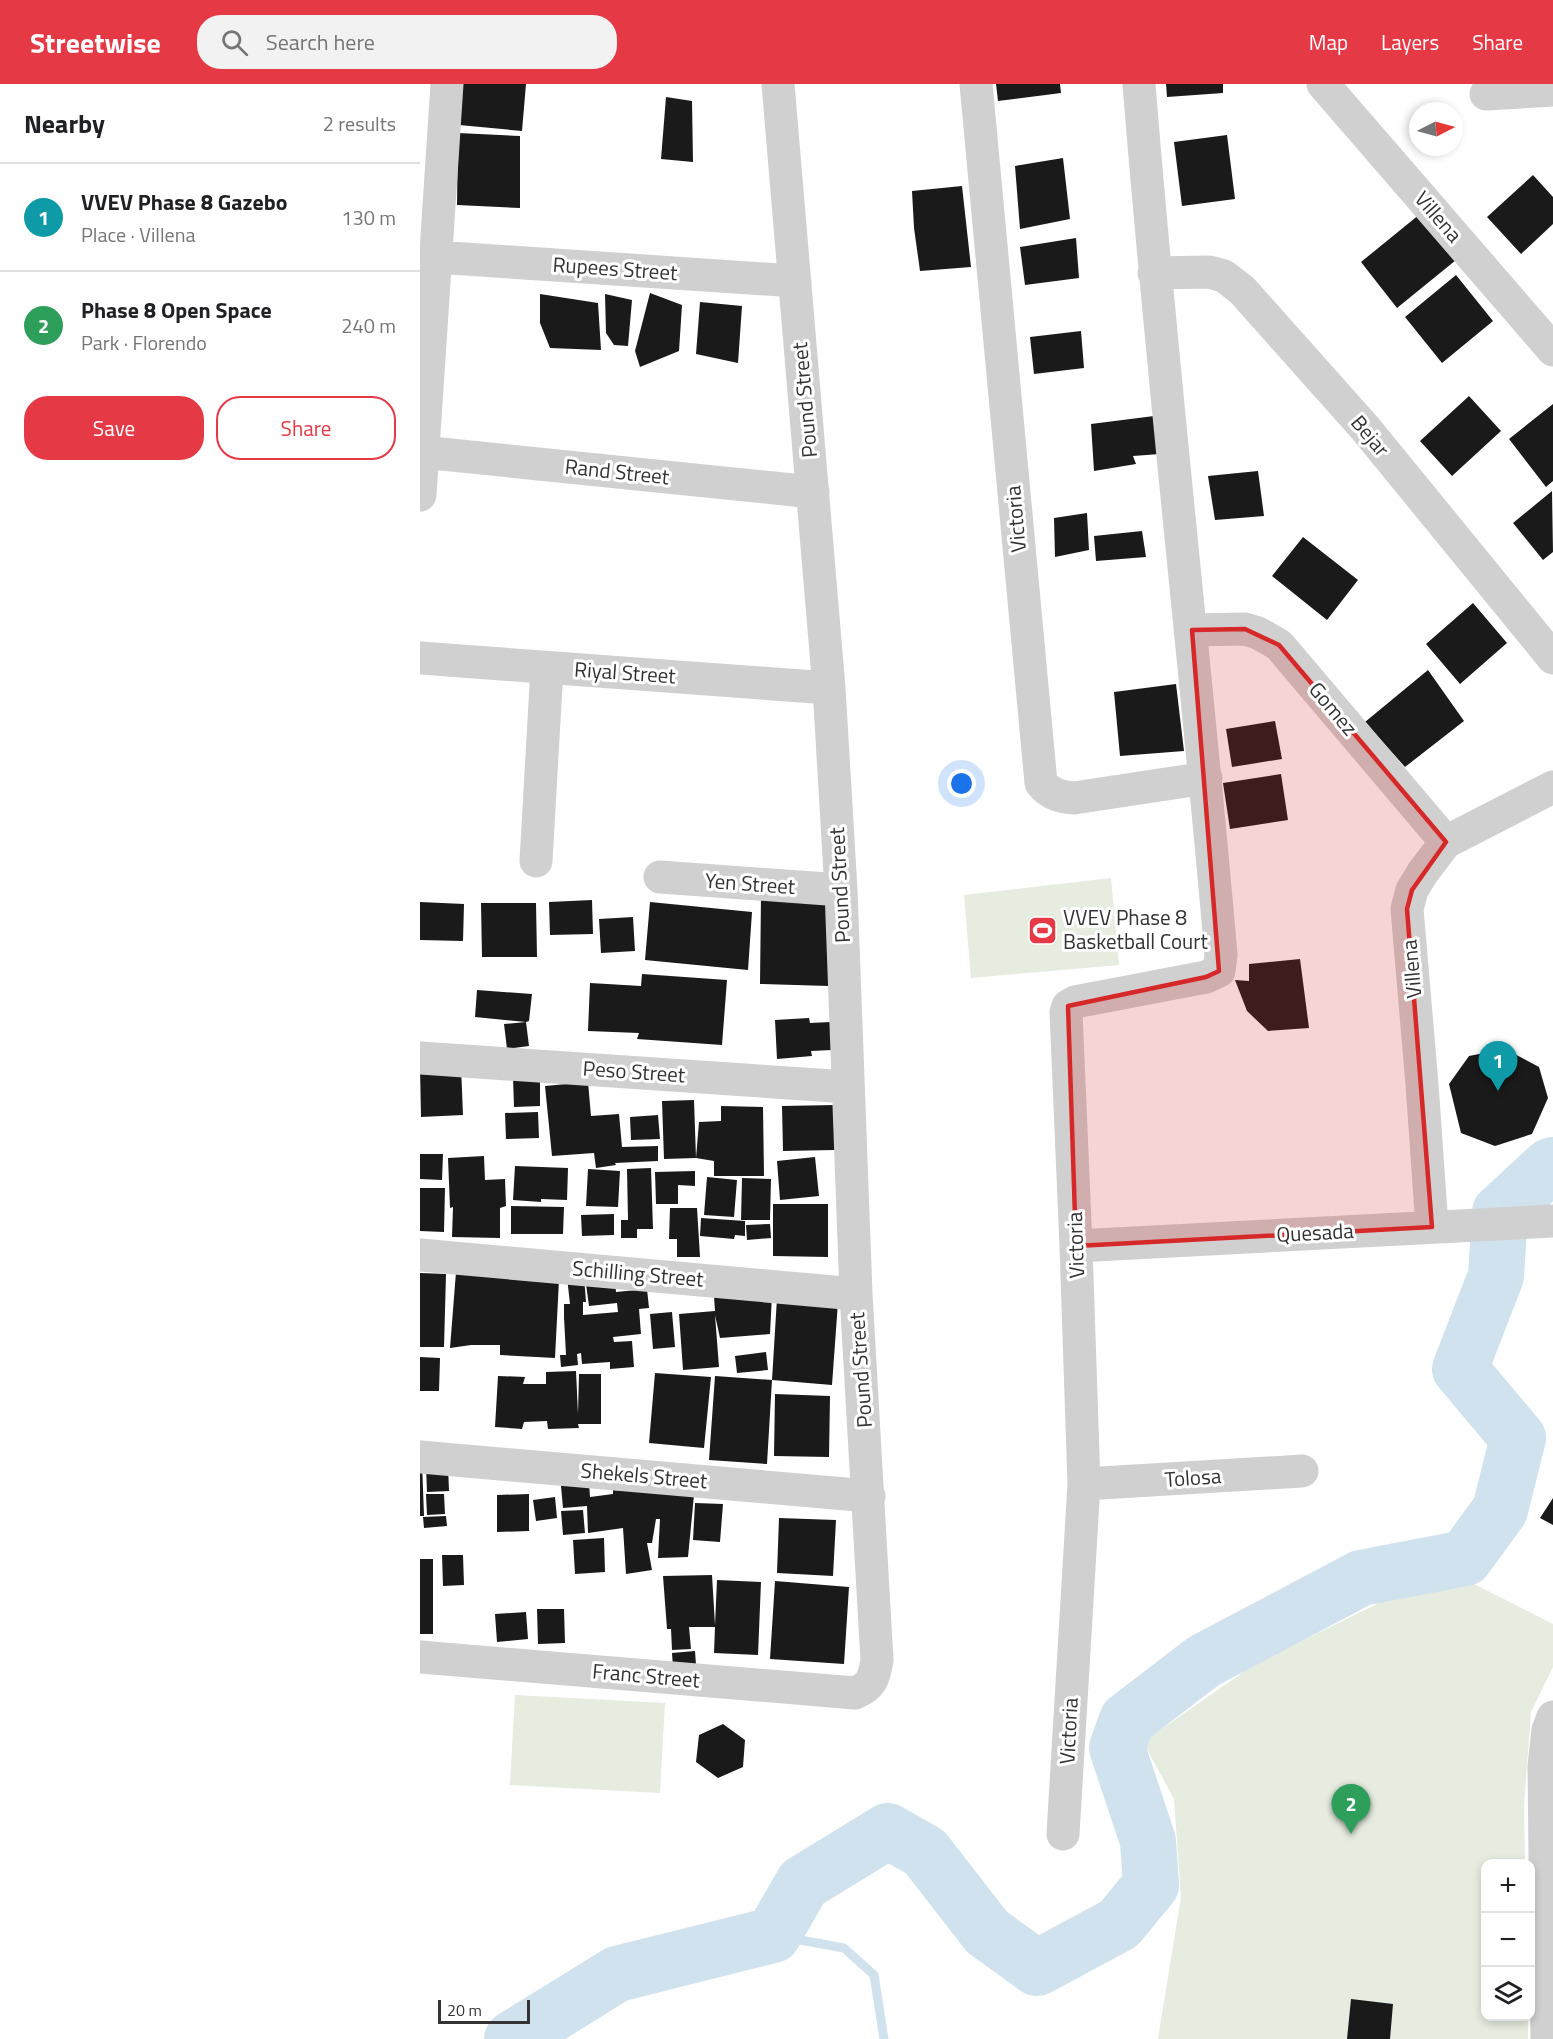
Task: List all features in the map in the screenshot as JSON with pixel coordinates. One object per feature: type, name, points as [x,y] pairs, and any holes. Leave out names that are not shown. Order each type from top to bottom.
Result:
[{"type":"street","points":[[420,495],[447,84]]},
{"type":"street","name":"Pound Street","points":[[778,84],[829,688],[841,890],[856,1294],[877,1660],[869,1685]]},
{"type":"street","name":"Victoria","points":[[976,84],[1041,783],[1055,795],[1074,798],[1206,778]]},
{"type":"street","name":"Victoria","points":[[1063,1834],[1084,1484],[1066,1012],[1068,1006],[1075,1002],[1206,976],[1219,971],[1221,955],[1192,630],[1154,273],[1139,84]]},
{"type":"street","name":"Villena","points":[[1323,84],[1553,350]]},
{"type":"street","points":[[1486,94],[1553,90]]},
{"type":"street","name":"Rupees Street","points":[[435,257],[795,281]]},
{"type":"street","name":"Bejar","points":[[1154,273],[1209,272],[1224,276],[1242,290],[1365,428],[1553,658]]},
{"type":"street","name":"Rand Street","points":[[422,452],[813,492]]},
{"type":"street","name":"Gomez","points":[[1192,630],[1245,629],[1258,633],[1279,645],[1446,842]]},
{"type":"street","name":"Riyal Street","points":[[420,658],[829,688]]},
{"type":"street","points":[[536,861],[548,668]]},
{"type":"street","name":"Villena","points":[[1432,1227],[1407,909],[1412,891],[1423,872],[1446,842],[1553,787]]},
{"type":"street","name":"Yen Street","points":[[660,877],[841,890]]},
{"type":"street","name":"Peso Street","points":[[420,1058],[848,1087]]},
{"type":"street","name":"Quesada","points":[[1076,1246],[1545,1221]]},
{"type":"street","name":"Schilling Street","points":[[420,1255],[856,1294]]},
{"type":"street","name":"Shekels Street","points":[[420,1457],[868,1496]]},
{"type":"street","name":"Tolosa","points":[[1084,1484],[1302,1471]]},
{"type":"street","name":"Franc Street","points":[[420,1657],[855,1693],[869,1685]]},
{"type":"street","points":[[1547,2039],[1544,1766],[1548,1730],[1553,1718]]},
{"type":"highlighted area","points":[[1245,629],[1279,645],[1446,842],[1412,890],[1407,909],[1432,1227],[1076,1246],[1068,1006],[1206,977],[1219,971],[1192,630]]},
{"type":"shaded area","name":"VVEV Phase 8 Basketball Court","points":[[1111,878],[1119,965],[971,978],[964,895]]},
{"type":"shaded area","points":[[1474,1584],[1553,1624],[1553,1667],[1531,1712],[1524,1805],[1525,1859],[1481,1859],[1481,2021],[1528,2021],[1528,2039],[1158,2039],[1181,1897],[1174,1799],[1143,1742],[1255,1664],[1389,1598]]},
{"type":"shaded area","points":[[515,1695],[665,1703],[660,1793],[510,1785]]},
{"type":"building","points":[[460,84],[526,84],[522,131],[459,125]]},
{"type":"building","points":[[996,84],[1060,84],[1061,93],[998,101]]},
{"type":"building","points":[[1166,84],[1223,84],[1223,93],[1167,97]]},
{"type":"building","points":[[666,97],[692,101],[693,162],[661,159]]},
{"type":"building","points":[[458,133],[520,136],[520,208],[457,205]]},
{"type":"building","points":[[1227,135],[1235,199],[1182,206],[1174,142]]},
{"type":"building","points":[[1063,158],[1070,219],[1020,229],[1015,166]]},
{"type":"building","points":[[1533,175],[1553,197],[1553,224],[1521,254],[1487,217]]},
{"type":"building","points":[[962,186],[971,267],[920,271],[912,191]]},
{"type":"building","points":[[1420,214],[1456,260],[1397,308],[1361,262]]},
{"type":"building","points":[[1076,238],[1079,278],[1025,285],[1020,247]]},
{"type":"building","points":[[1456,275],[1493,321],[1442,363],[1405,317]]},
{"type":"building","points":[[650,293],[682,305],[679,351],[640,367],[635,351]]},
{"type":"building","points":[[540,294],[598,303],[601,350],[550,348],[540,323]]},
{"type":"building","points":[[605,294],[632,300],[628,346],[614,345],[606,333]]},
{"type":"building","points":[[700,302],[742,306],[738,363],[696,354]]},
{"type":"building","points":[[1081,331],[1084,368],[1034,374],[1030,337]]},
{"type":"building","points":[[1469,396],[1501,431],[1452,476],[1420,441]]},
{"type":"building","points":[[1553,404],[1553,481],[1546,487],[1509,439]]},
{"type":"building","points":[[1154,416],[1160,454],[1133,456],[1136,464],[1094,471],[1091,424]]},
{"type":"building","points":[[1258,471],[1264,516],[1215,520],[1208,476]]},
{"type":"building","points":[[1552,491],[1553,552],[1543,560],[1513,523]]},
{"type":"building","points":[[1087,513],[1089,550],[1055,557],[1054,518]]},
{"type":"building","points":[[1142,531],[1146,557],[1096,561],[1094,536]]},
{"type":"building","points":[[1303,537],[1358,580],[1327,620],[1272,576]]},
{"type":"building","points":[[1473,603],[1507,643],[1460,684],[1426,644]]},
{"type":"building","points":[[1428,670],[1464,721],[1405,767],[1365,722]]},
{"type":"building","points":[[1176,684],[1184,751],[1120,756],[1114,692]]},
{"type":"building","points":[[1275,721],[1282,759],[1232,767],[1226,729]]},
{"type":"building","points":[[1281,774],[1288,820],[1230,829],[1223,783]]},
{"type":"building","points":[[761,896],[830,898],[829,986],[760,984]]},
{"type":"building","points":[[592,900],[593,934],[550,935],[549,902]]},
{"type":"building","points":[[420,902],[464,904],[463,941],[420,940]]},
{"type":"building","points":[[650,902],[752,912],[748,970],[645,960]]},
{"type":"building","points":[[481,903],[536,903],[537,957],[482,957]]},
{"type":"building","points":[[633,917],[635,951],[601,953],[599,919]]},
{"type":"building","points":[[1300,959],[1309,1028],[1268,1031],[1247,1011],[1235,980],[1249,981],[1249,964]]},
{"type":"building","points":[[642,974],[727,980],[722,1045],[637,1039],[639,1033],[588,1031],[590,983],[641,986]]},
{"type":"building","points":[[477,990],[532,994],[529,1021],[475,1017]]},
{"type":"building","points":[[809,1018],[810,1023],[831,1022],[832,1050],[811,1051],[812,1056],[777,1059],[775,1020]]},
{"type":"building","points":[[526,1022],[529,1046],[507,1049],[504,1024]]},
{"type":"building","points":[[1505,1049],[1539,1067],[1548,1098],[1532,1134],[1495,1146],[1461,1133],[1449,1084],[1469,1056]]},
{"type":"building","points":[[461,1066],[463,1115],[421,1117],[420,1068]]},
{"type":"building","points":[[513,1076],[540,1076],[540,1106],[514,1107]]},
{"type":"building","points":[[588,1082],[591,1116],[619,1114],[622,1147],[658,1146],[658,1161],[615,1163],[616,1165],[596,1168],[594,1153],[552,1156],[545,1086]]},
{"type":"building","points":[[694,1100],[696,1158],[664,1159],[662,1101]]},
{"type":"building","points":[[835,1105],[835,1150],[783,1151],[782,1106]]},
{"type":"building","points":[[721,1106],[763,1107],[764,1176],[714,1176],[714,1161],[696,1158],[699,1122],[721,1121]]},
{"type":"building","points":[[538,1112],[539,1138],[506,1139],[505,1113]]},
{"type":"building","points":[[658,1115],[660,1139],[631,1140],[630,1117]]},
{"type":"building","points":[[420,1154],[443,1154],[442,1180],[420,1179]]},
{"type":"building","points":[[484,1156],[485,1180],[505,1179],[506,1206],[500,1208],[500,1238],[452,1237],[453,1207],[450,1208],[448,1158]]},
{"type":"building","points":[[815,1157],[819,1196],[780,1200],[777,1161]]},
{"type":"building","points":[[515,1166],[568,1168],[567,1200],[541,1199],[541,1202],[513,1200]]},
{"type":"building","points":[[651,1168],[653,1229],[637,1229],[637,1238],[621,1238],[621,1220],[628,1220],[627,1169]]},
{"type":"building","points":[[588,1169],[620,1171],[618,1207],[586,1206]]},
{"type":"building","points":[[695,1171],[695,1186],[678,1185],[678,1204],[656,1204],[655,1172]]},
{"type":"building","points":[[707,1177],[737,1180],[734,1217],[704,1215]]},
{"type":"building","points":[[742,1178],[771,1179],[770,1220],[741,1220]]},
{"type":"building","points":[[420,1188],[445,1188],[444,1232],[420,1231]]},
{"type":"building","points":[[773,1204],[828,1204],[828,1257],[773,1256]]},
{"type":"building","points":[[511,1206],[564,1207],[563,1234],[511,1234]]},
{"type":"building","points":[[670,1208],[697,1208],[700,1257],[677,1257],[677,1239],[669,1239]]},
{"type":"building","points":[[614,1214],[614,1235],[582,1236],[581,1215]]},
{"type":"building","points":[[701,1218],[745,1221],[745,1236],[735,1235],[734,1239],[700,1236]]},
{"type":"building","points":[[770,1224],[771,1238],[747,1240],[746,1225]]},
{"type":"building","points":[[456,1272],[559,1280],[555,1358],[500,1355],[500,1345],[450,1348]]},
{"type":"building","points":[[420,1273],[446,1274],[444,1347],[420,1347]]},
{"type":"building","points":[[584,1276],[586,1302],[583,1302],[583,1315],[618,1312],[617,1303],[589,1306],[586,1284],[615,1281],[616,1292],[647,1289],[649,1308],[639,1309],[641,1334],[613,1337],[614,1342],[632,1341],[634,1367],[610,1369],[610,1362],[582,1364],[581,1353],[577,1354],[578,1365],[561,1367],[560,1355],[566,1355],[564,1304],[570,1304],[567,1277]]},
{"type":"building","points":[[772,1295],[770,1334],[720,1338],[715,1315],[719,1367],[683,1370],[679,1314],[715,1311],[714,1296]]},
{"type":"building","points":[[777,1298],[838,1302],[832,1385],[772,1380]]},
{"type":"building","points":[[672,1312],[675,1347],[653,1349],[650,1314]]},
{"type":"building","points":[[766,1352],[768,1370],[737,1373],[735,1356]]},
{"type":"building","points":[[420,1357],[440,1358],[439,1391],[420,1391]]},
{"type":"building","points":[[576,1371],[578,1414],[579,1374],[601,1374],[601,1424],[578,1424],[579,1428],[548,1429],[547,1421],[524,1422],[522,1429],[495,1427],[498,1376],[525,1377],[523,1384],[546,1384],[546,1372]]},
{"type":"building","points":[[655,1373],[711,1377],[704,1448],[649,1443]]},
{"type":"building","points":[[715,1376],[772,1380],[767,1464],[709,1460]]},
{"type":"building","points":[[775,1394],[830,1396],[829,1457],[774,1456]]},
{"type":"building","points":[[422,1462],[424,1516],[420,1516],[420,1463]]},
{"type":"building","points":[[426,1466],[448,1466],[449,1491],[427,1492]]},
{"type":"building","points":[[589,1483],[590,1497],[613,1494],[613,1490],[694,1495],[688,1557],[658,1558],[660,1519],[656,1519],[652,1543],[647,1543],[652,1570],[626,1574],[623,1528],[588,1533],[587,1506],[563,1508],[561,1486]]},
{"type":"building","points":[[426,1494],[444,1494],[445,1514],[427,1515]]},
{"type":"building","points":[[529,1494],[529,1531],[497,1532],[497,1495]]},
{"type":"building","points":[[555,1497],[557,1518],[536,1521],[533,1500]]},
{"type":"building","points":[[1553,1498],[1553,1525],[1540,1518]]},
{"type":"building","points":[[695,1503],[723,1504],[720,1542],[693,1540]]},
{"type":"building","points":[[583,1510],[585,1533],[563,1535],[561,1511]]},
{"type":"building","points":[[446,1516],[447,1526],[424,1528],[423,1517]]},
{"type":"building","points":[[779,1518],[836,1520],[833,1576],[777,1573]]},
{"type":"building","points":[[604,1538],[605,1572],[575,1574],[573,1540]]},
{"type":"building","points":[[442,1555],[463,1555],[464,1585],[443,1586]]},
{"type":"building","points":[[420,1559],[433,1559],[433,1634],[420,1634]]},
{"type":"building","points":[[712,1575],[715,1625],[717,1580],[761,1582],[758,1655],[714,1653],[715,1627],[689,1627],[691,1649],[672,1650],[671,1629],[667,1629],[663,1576]]},
{"type":"building","points":[[775,1581],[849,1587],[844,1664],[770,1659]]},
{"type":"building","points":[[537,1609],[564,1609],[565,1643],[538,1644]]},
{"type":"building","points":[[526,1612],[528,1639],[497,1642],[495,1614]]},
{"type":"building","points":[[695,1651],[696,1665],[673,1667],[672,1653]]},
{"type":"building","points":[[723,1724],[745,1740],[743,1767],[718,1778],[696,1762],[699,1735]]},
{"type":"building","points":[[1351,1999],[1393,2004],[1390,2039],[1347,2039]]},
{"type":"waterway","points":[[512,2039],[617,1974],[773,1935],[803,1883],[888,1831],[925,1852],[987,1932],[1037,1968],[1119,1924],[1151,1885],[1148,1841],[1117,1748],[1127,1720],[1204,1661],[1361,1578],[1465,1558],[1500,1510],[1518,1438],[1460,1369],[1496,1276],[1500,1212],[1553,1165]]},
{"type":"waterway","points":[[773,1935],[844,1948],[874,1975],[884,2039]]},
{"type":"place","name":"VVEV Phase 8 Basketball Court","points":[[1042,930]]},
{"type":"place","name":"VVEV Phase 8 Gazebo","points":[[1498,1091]]},
{"type":"place","name":"Phase 8 Open Space","points":[[1351,1834]]}]
